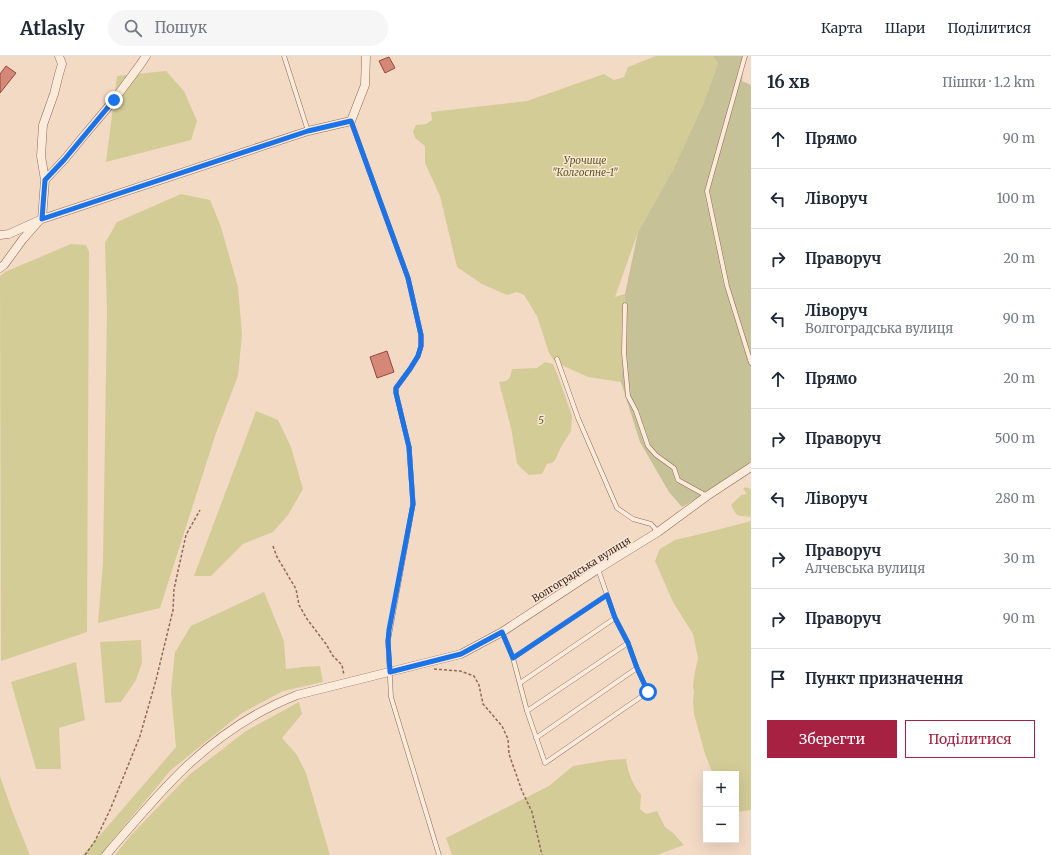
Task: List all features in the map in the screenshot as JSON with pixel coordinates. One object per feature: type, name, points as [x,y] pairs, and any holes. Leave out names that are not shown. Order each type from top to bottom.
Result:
[{"type":"street","points":[[0,268],[4,265],[23,239],[42,219],[45,180],[41,156],[43,125],[54,94],[62,64],[59,56]]},
{"type":"street","points":[[45,180],[64,160],[114,100],[146,56]]},
{"type":"street","points":[[0,235],[9,234],[42,219],[308,131],[351,121],[365,85],[366,56]]},
{"type":"street","name":"Волгоградська вулиця","points":[[106,855],[122,835],[187,765],[220,737],[259,712],[277,702],[297,695],[461,654],[502,632],[598,569],[658,532],[707,496],[751,467]]},
{"type":"lane","points":[[284,56],[308,131]]},
{"type":"lane","points":[[745,56],[707,191],[727,286],[751,363]]},
{"type":"lane","points":[[351,121],[408,278],[421,335],[421,346],[418,356],[396,388],[409,447],[413,504],[388,641],[391,697],[439,855]]},
{"type":"lane","points":[[625,305],[624,353],[628,396],[636,411],[648,446],[656,455],[674,468],[678,480],[707,496]]},
{"type":"lane","points":[[557,359],[578,418],[617,508],[633,519],[651,524],[658,532]]},
{"type":"lane","points":[[502,632],[513,658],[527,711],[545,763],[648,692],[628,643],[615,618],[598,569]]},
{"type":"lane","points":[[513,658],[607,595]]},
{"type":"lane","points":[[520,683],[615,618]]},
{"type":"lane","points":[[527,711],[628,643]]},
{"type":"lane","points":[[536,738],[637,668]]},
{"type":"path","points":[[85,855],[95,841],[110,810],[140,736],[156,680],[173,610],[174,589],[186,535],[200,510]]},
{"type":"path","points":[[273,546],[296,589],[299,605],[307,619],[342,665],[344,676],[343,683]]},
{"type":"path","points":[[435,669],[460,671],[474,676],[479,685],[483,704],[502,726],[508,739],[509,754],[522,791],[532,812],[542,855]]},
{"type":"green space","name":"Урочище \"Колгоспне-1\"","points":[[656,56],[712,56],[718,63],[704,102],[674,168],[638,232],[615,297],[625,294],[621,382],[588,377],[555,362],[549,353],[537,316],[524,295],[517,292],[507,295],[482,284],[457,267],[440,196],[425,163],[425,146],[415,138],[413,131],[416,125],[426,124],[432,120],[431,112],[527,101],[604,74],[614,80],[624,77],[628,67]]},
{"type":"green space","points":[[166,71],[184,91],[197,121],[191,140],[106,162],[117,76]]},
{"type":"green space","points":[[181,194],[210,200],[221,227],[238,287],[242,334],[238,376],[216,433],[160,608],[98,623],[103,563],[107,311],[105,243],[117,222]]},
{"type":"green space","points":[[71,244],[86,245],[89,252],[87,632],[1,661],[0,276],[5,272]]},
{"type":"green space","name":"5","points":[[545,362],[553,364],[558,376],[572,416],[571,431],[555,460],[552,463],[547,464],[542,474],[529,475],[517,463],[511,428],[499,382],[509,379],[512,369],[537,368]]},
{"type":"green space","points":[[256,411],[278,420],[291,447],[303,489],[288,515],[273,532],[243,544],[211,576],[194,576]]},
{"type":"green space","points":[[745,487],[751,489],[751,517],[738,516],[731,505],[741,495],[747,494],[743,489]]},
{"type":"green space","points":[[751,521],[751,810],[739,812],[739,771],[712,771],[705,754],[694,714],[693,687],[698,658],[693,634],[673,602],[655,561],[660,549],[675,540]]},
{"type":"green space","points":[[264,592],[284,641],[286,669],[320,666],[323,682],[283,691],[242,713],[171,770],[100,855],[83,855],[176,747],[171,691],[175,652],[191,626]]},
{"type":"green space","points":[[141,640],[142,663],[136,680],[121,702],[105,703],[100,642]]},
{"type":"green space","points":[[76,662],[85,720],[59,728],[61,769],[36,769],[11,682]]},
{"type":"green space","points":[[299,702],[302,714],[282,738],[297,755],[306,773],[330,855],[115,855],[131,835],[189,775],[246,731]]},
{"type":"green space","points":[[626,759],[631,778],[641,795],[640,809],[646,814],[657,811],[665,827],[684,845],[657,855],[452,855],[446,838],[549,786],[573,766],[609,760]]},
{"type":"green space","points":[[0,776],[11,808],[30,855],[0,855]]},
{"type":"shaded area","points":[[712,56],[744,56],[742,81],[751,85],[751,462],[709,491],[682,507],[669,492],[640,442],[621,382],[625,294],[638,232],[674,168],[704,102],[718,63]]},
{"type":"building","points":[[389,57],[395,68],[385,73],[379,61]]},
{"type":"building","points":[[6,66],[16,73],[0,93],[0,74]]},
{"type":"building","points":[[387,351],[394,372],[377,378],[370,357]]},
{"type":"route","points":[[114,100],[64,160],[45,180],[42,219],[308,131],[351,121],[408,278],[421,335],[421,346],[418,356],[396,388],[409,447],[413,504],[389,630],[388,641],[390,672],[461,654],[502,632],[513,658],[607,595],[615,618],[628,643],[648,692]]}]
